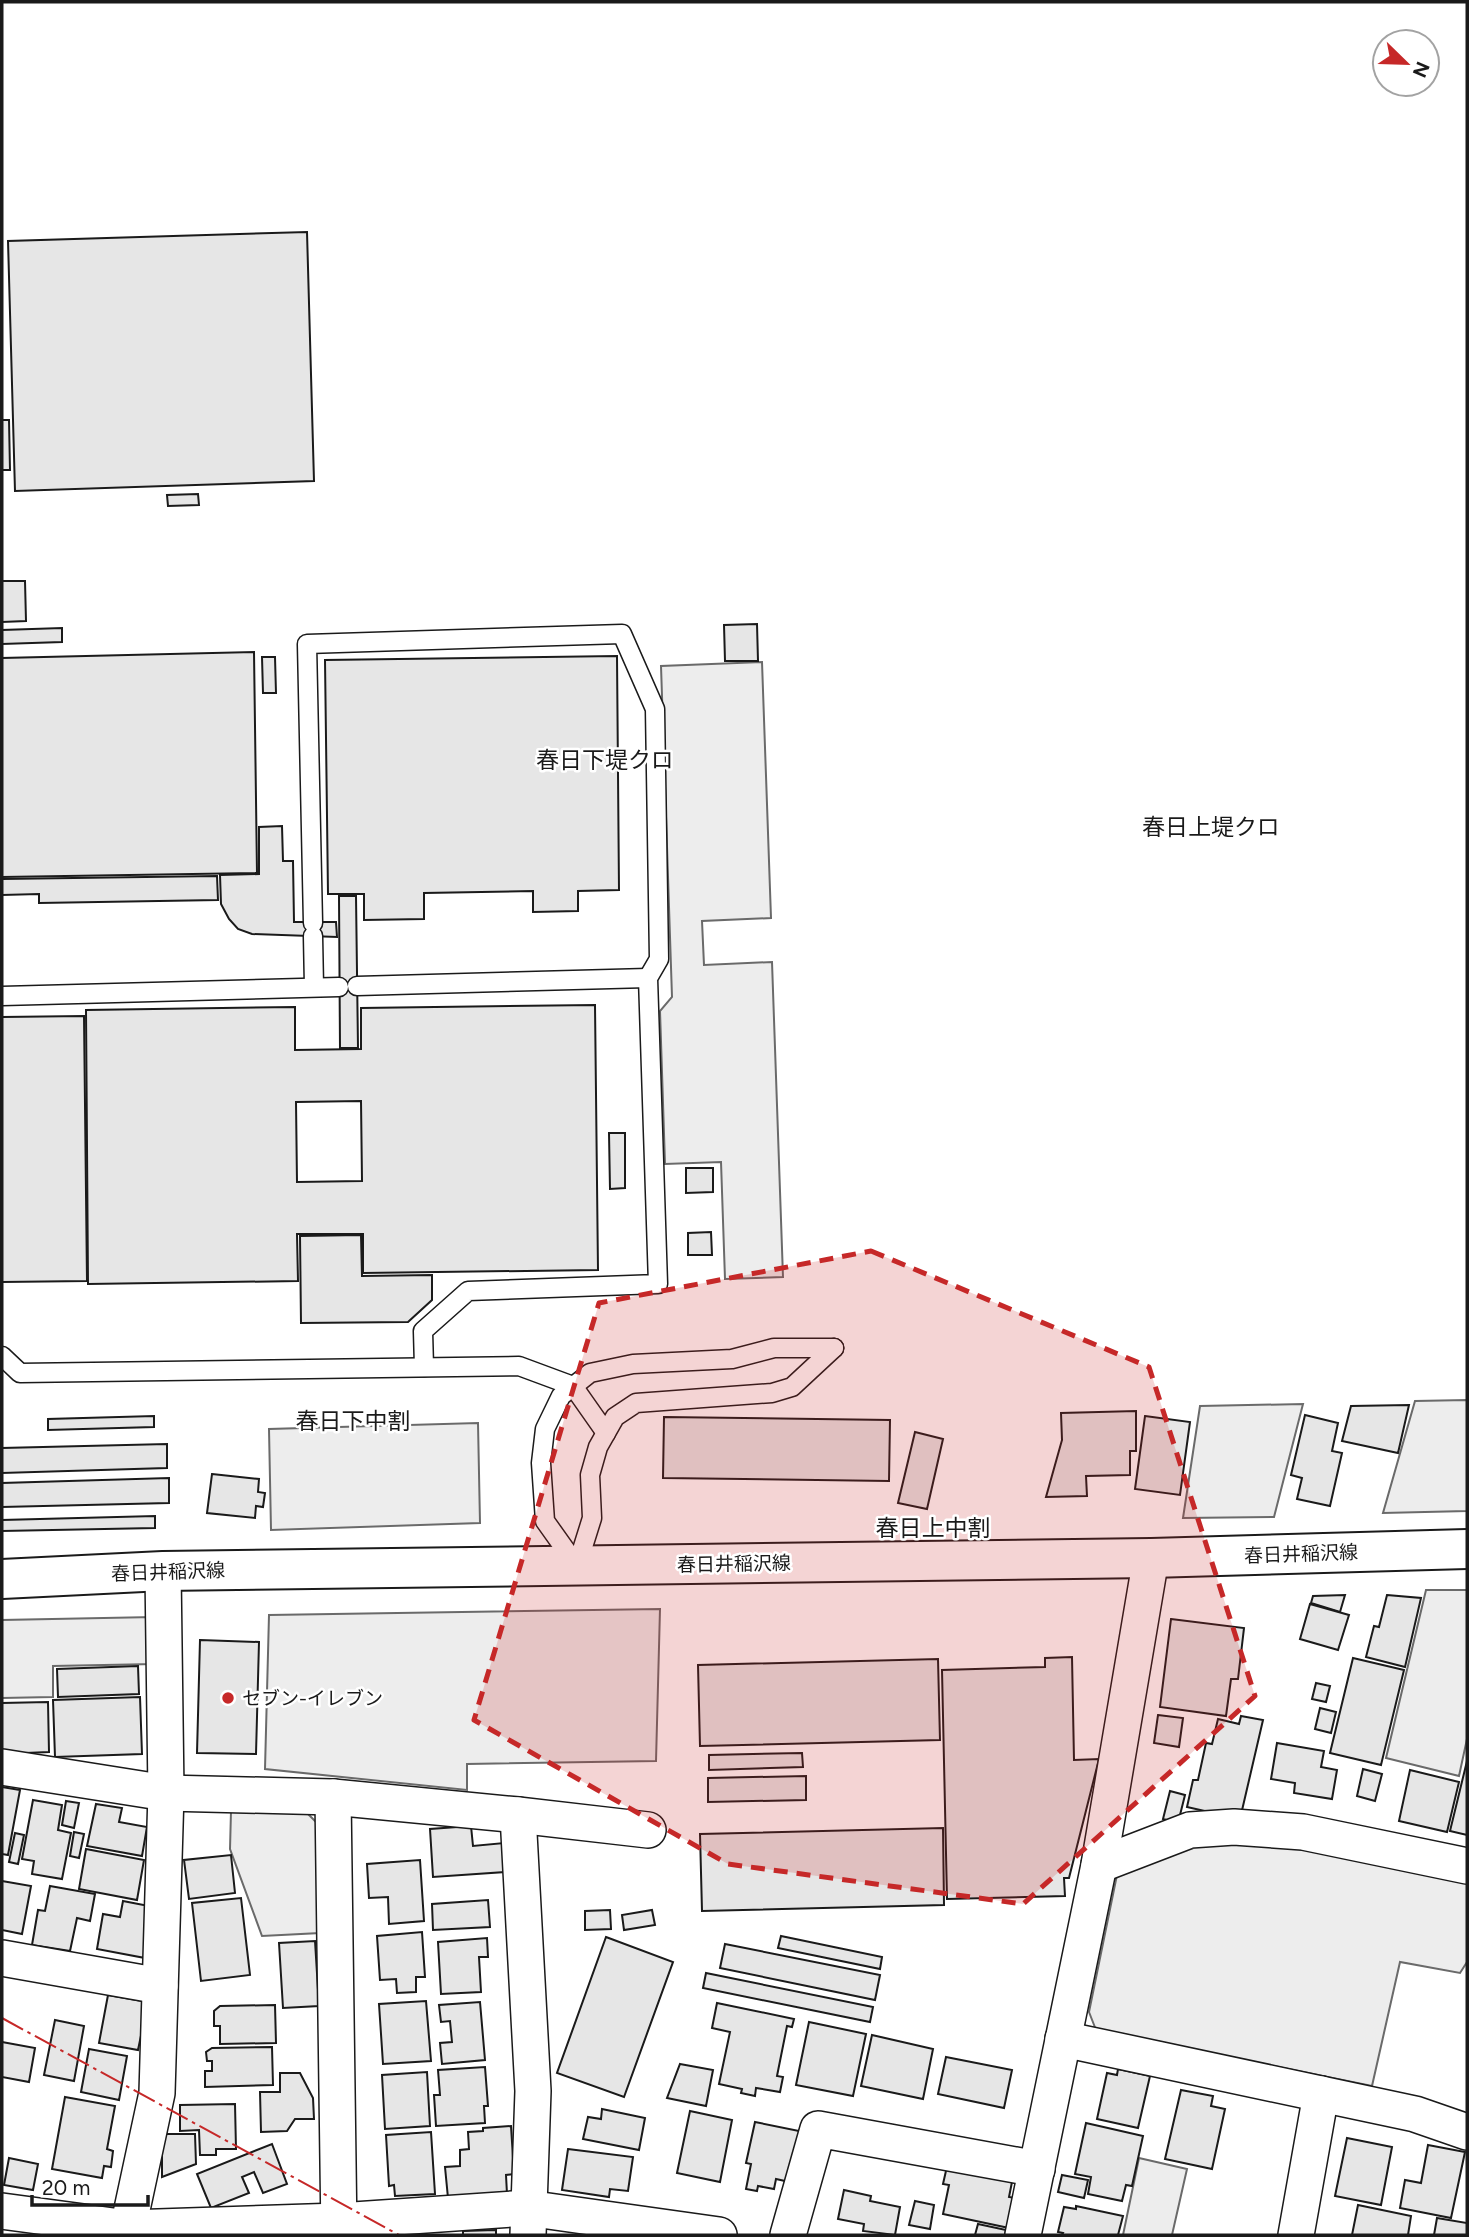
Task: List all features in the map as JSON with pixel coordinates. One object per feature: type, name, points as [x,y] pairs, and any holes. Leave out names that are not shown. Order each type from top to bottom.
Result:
[{"type":"main road","name":"春日井稲沢線","points":[[2,1579],[163,1571],[1151,1558],[1467,1549]]},
{"type":"street","points":[[1023,2235],[1099,1865],[1151,1558]]},
{"type":"street","points":[[128,2232],[157,2093],[166,1794],[163,1571]]},
{"type":"street","points":[[2,1767],[166,1794],[333,1797],[648,1830]]},
{"type":"street","points":[[333,1797],[339,2228]]},
{"type":"street","points":[[518,1815],[533,2091],[527,2221]]},
{"type":"street","points":[[1099,1865],[1190,1830],[1234,1826],[1303,1832],[1467,1866]]},
{"type":"street","points":[[2,1958],[160,1986]]},
{"type":"street","points":[[1063,2039],[1415,2114],[1467,2132]]},
{"type":"street","points":[[1296,2235],[1321,2094]]},
{"type":"street","points":[[788,2235],[818,2129],[1037,2169]]},
{"type":"street","points":[[2,2211],[128,2232],[527,2221],[719,2235]]},
{"type":"lane","points":[[314,988],[307,644],[622,634],[655,709],[659,959],[648,978],[657,1284],[468,1291],[423,1331],[425,1367]]},
{"type":"lane","points":[[2,996],[648,978]]},
{"type":"lane","points":[[774,1348],[834,1348],[792,1387],[772,1394],[636,1403],[615,1417],[598,1447],[590,1475],[592,1518],[577,1566],[545,1521],[541,1463],[545,1429],[561,1396],[590,1373],[632,1364],[732,1359],[774,1348]]},
{"type":"lane","points":[[2,1356],[20,1373],[519,1366],[573,1386],[606,1433]]},
{"type":"highlighted area","points":[[871,1251],[1149,1367],[1255,1696],[1023,1904],[728,1864],[474,1720],[599,1303]]},
{"type":"shaded area","points":[[762,662],[771,918],[702,921],[704,965],[772,962],[783,1277],[725,1279],[721,1162],[665,1164],[660,1011],[672,997],[661,666]]},
{"type":"shaded area","points":[[1467,1400],[1467,1511],[1383,1513],[1415,1401]]},
{"type":"shaded area","points":[[1303,1404],[1274,1517],[1183,1518],[1200,1406]]},
{"type":"shaded area","points":[[478,1423],[480,1523],[271,1530],[269,1429]]},
{"type":"shaded area","points":[[1426,1590],[1467,1590],[1467,1739],[1459,1776],[1386,1758]]},
{"type":"shaded area","points":[[660,1609],[656,1761],[467,1764],[467,1790],[265,1769],[269,1615]]},
{"type":"shaded area","points":[[154,1617],[155,1664],[53,1666],[53,1697],[2,1698],[2,1620]]},
{"type":"shaded area","points":[[231,1811],[305,1811],[319,1825],[320,1933],[262,1936],[230,1849]]},
{"type":"shaded area","points":[[1236,1835],[1467,1878],[1467,1962],[1460,1973],[1400,1962],[1372,2086],[1096,2030],[1089,2012],[1119,1865]]},
{"type":"shaded area","points":[[1139,2158],[1187,2169],[1172,2235],[1123,2235]]},
{"type":"building","points":[[307,232],[314,481],[15,491],[8,241]]},
{"type":"building","points":[[2,420],[9,420],[10,470],[2,470]]},
{"type":"building","points":[[198,494],[199,505],[168,506],[167,495]]},
{"type":"building","points":[[2,581],[25,581],[26,621],[2,622]]},
{"type":"building","points":[[757,624],[758,661],[725,661],[724,625]]},
{"type":"building","points":[[62,628],[62,642],[2,644],[2,630]]},
{"type":"building","points":[[254,652],[257,873],[2,877],[2,658]]},
{"type":"building","points":[[617,656],[619,890],[578,891],[578,911],[533,912],[533,891],[424,893],[424,919],[364,920],[364,894],[328,894],[325,660]]},
{"type":"building","points":[[262,657],[275,657],[276,693],[263,693]]},
{"type":"building","points":[[282,826],[283,861],[293,861],[294,922],[336,922],[337,937],[252,934],[238,929],[221,904],[220,875],[259,874],[259,827]]},
{"type":"building","points":[[217,876],[218,900],[39,903],[39,894],[2,895],[2,879]]},
{"type":"building","points":[[339,896],[356,896],[358,1048],[340,1048]]},
{"type":"building","points":[[595,1005],[598,1270],[363,1273],[363,1234],[297,1234],[298,1281],[88,1284],[86,1010],[295,1007],[295,1050],[361,1049],[361,1008]],"holes":[[[361,1101],[362,1181],[297,1182],[296,1102]]]},
{"type":"building","points":[[84,1016],[87,1281],[2,1282],[2,1017]]},
{"type":"building","points":[[609,1133],[625,1133],[625,1188],[610,1189]]},
{"type":"building","points":[[686,1168],[713,1168],[713,1192],[686,1193]]},
{"type":"building","points":[[711,1232],[712,1255],[688,1255],[688,1233]]},
{"type":"building","points":[[361,1235],[362,1276],[432,1275],[432,1300],[408,1322],[301,1323],[300,1236]]},
{"type":"building","points":[[1409,1405],[1398,1453],[1342,1441],[1351,1406]]},
{"type":"building","points":[[1136,1411],[1136,1451],[1130,1451],[1130,1475],[1086,1476],[1087,1496],[1046,1497],[1062,1440],[1061,1413]]},
{"type":"building","points":[[1305,1415],[1338,1423],[1332,1451],[1342,1453],[1330,1506],[1297,1499],[1302,1478],[1291,1475]]},
{"type":"building","points":[[154,1416],[154,1427],[48,1430],[48,1419]]},
{"type":"building","points":[[1145,1416],[1190,1422],[1180,1495],[1135,1489]]},
{"type":"building","points":[[664,1417],[890,1420],[889,1481],[663,1478]]},
{"type":"building","points":[[915,1432],[943,1439],[927,1509],[898,1503]]},
{"type":"building","points":[[167,1444],[167,1468],[2,1473],[2,1448]]},
{"type":"building","points":[[212,1474],[259,1479],[258,1492],[265,1493],[263,1507],[256,1506],[255,1518],[207,1513]]},
{"type":"building","points":[[169,1478],[169,1503],[2,1507],[2,1483]]},
{"type":"building","points":[[155,1516],[155,1528],[2,1531],[2,1520]]},
{"type":"building","points":[[1345,1595],[1340,1612],[1311,1603],[1313,1596]]},
{"type":"building","points":[[1387,1595],[1421,1598],[1405,1667],[1366,1657],[1374,1626],[1379,1627]]},
{"type":"building","points":[[1310,1604],[1349,1615],[1338,1650],[1300,1639]]},
{"type":"building","points":[[1171,1619],[1244,1628],[1238,1679],[1231,1679],[1226,1716],[1160,1707]]},
{"type":"building","name":"セブン-イレブン","points":[[200,1640],[259,1642],[256,1754],[197,1753]]},
{"type":"building","points":[[1072,1657],[1074,1760],[1099,1759],[1069,1878],[1064,1878],[1065,1896],[947,1899],[942,1670],[1045,1667],[1045,1658]]},
{"type":"building","points":[[1353,1658],[1404,1670],[1381,1765],[1330,1753]]},
{"type":"building","points":[[938,1659],[940,1740],[700,1746],[698,1665]]},
{"type":"building","points":[[138,1666],[139,1694],[58,1697],[57,1669]]},
{"type":"building","points":[[1316,1683],[1330,1686],[1326,1702],[1312,1699]]},
{"type":"building","points":[[140,1697],[142,1754],[55,1757],[53,1700]]},
{"type":"building","points":[[48,1702],[49,1752],[2,1754],[2,1703]]},
{"type":"building","points":[[1320,1708],[1336,1712],[1331,1733],[1315,1729]]},
{"type":"building","points":[[1158,1715],[1183,1718],[1179,1747],[1154,1743]]},
{"type":"building","points":[[1241,1716],[1263,1720],[1240,1819],[1187,1807],[1193,1780],[1198,1780],[1206,1743],[1212,1744],[1218,1719],[1239,1724]]},
{"type":"building","points":[[1277,1743],[1324,1751],[1321,1767],[1337,1770],[1332,1799],[1294,1793],[1295,1783],[1271,1779]]},
{"type":"building","points":[[802,1753],[803,1767],[709,1770],[709,1755]]},
{"type":"building","points":[[1467,1761],[1467,1835],[1450,1831]]},
{"type":"building","points":[[1363,1769],[1382,1774],[1375,1801],[1357,1796]]},
{"type":"building","points":[[1410,1770],[1459,1782],[1447,1832],[1399,1821]]},
{"type":"building","points":[[806,1776],[806,1800],[708,1802],[708,1778]]},
{"type":"building","points":[[2,1787],[20,1790],[8,1855],[2,1854]]},
{"type":"building","points":[[1170,1791],[1185,1795],[1178,1823],[1163,1819]]},
{"type":"building","points":[[33,1800],[62,1805],[58,1830],[71,1833],[62,1879],[32,1874],[34,1861],[22,1859]]},
{"type":"building","points":[[66,1801],[79,1803],[74,1828],[62,1825]]},
{"type":"building","points":[[96,1804],[122,1808],[119,1822],[147,1827],[142,1856],[87,1846]]},
{"type":"building","points":[[471,1826],[473,1846],[504,1843],[505,1872],[433,1877],[430,1829]]},
{"type":"building","points":[[943,1828],[944,1905],[702,1911],[700,1834]]},
{"type":"building","points":[[74,1832],[84,1834],[79,1858],[70,1856]]},
{"type":"building","points":[[15,1833],[24,1835],[18,1864],[9,1862]]},
{"type":"building","points":[[86,1849],[144,1860],[137,1900],[79,1889]]},
{"type":"building","points":[[231,1855],[235,1893],[189,1899],[184,1860]]},
{"type":"building","points":[[420,1860],[424,1921],[389,1924],[388,1897],[369,1898],[367,1864]]},
{"type":"building","points":[[2,1881],[31,1886],[22,1934],[2,1930]]},
{"type":"building","points":[[50,1886],[95,1894],[90,1921],[77,1918],[70,1951],[32,1945],[38,1910],[45,1911]]},
{"type":"building","points":[[241,1898],[250,1975],[201,1981],[192,1903]]},
{"type":"building","points":[[488,1900],[490,1927],[433,1930],[432,1904]]},
{"type":"building","points":[[123,1901],[154,1907],[145,1958],[97,1949],[103,1914],[120,1917]]},
{"type":"building","points":[[610,1910],[611,1929],[585,1930],[585,1911]]},
{"type":"building","points":[[652,1910],[655,1925],[624,1930],[622,1915]]},
{"type":"building","points":[[422,1932],[425,1977],[416,1977],[416,1992],[397,1993],[396,1979],[380,1980],[377,1936]]},
{"type":"building","points":[[781,1936],[882,1957],[880,1969],[778,1948]]},
{"type":"building","points":[[606,1937],[673,1962],[624,2097],[557,2073]]},
{"type":"building","points":[[487,1938],[488,1957],[479,1957],[481,1992],[441,1994],[438,1942]]},
{"type":"building","points":[[315,1941],[319,2006],[283,2008],[279,1943]]},
{"type":"building","points":[[725,1944],[880,1975],[875,2000],[720,1968]]},
{"type":"building","points":[[706,1973],[873,2007],[870,2022],[703,1988]]},
{"type":"building","points":[[108,1995],[148,2002],[138,2050],[99,2043]]},
{"type":"building","points":[[426,2001],[431,2061],[383,2064],[379,2004]]},
{"type":"building","points":[[480,2002],[485,2060],[442,2064],[440,2043],[452,2042],[450,2021],[441,2022],[439,2005]]},
{"type":"building","points":[[717,2003],[794,2019],[792,2027],[787,2026],[777,2076],[783,2077],[780,2092],[756,2088],[755,2096],[741,2093],[742,2089],[719,2084],[730,2032],[712,2028]]},
{"type":"building","points":[[275,2005],[276,2043],[220,2044],[220,2026],[214,2026],[214,2011],[220,2006]]},
{"type":"building","points":[[55,2020],[84,2026],[74,2081],[44,2075]]},
{"type":"building","points":[[809,2022],[866,2034],[853,2096],[796,2085]]},
{"type":"building","points":[[872,2035],[933,2049],[923,2099],[861,2086]]},
{"type":"building","points":[[2,2042],[35,2048],[29,2082],[2,2077]]},
{"type":"building","points":[[272,2047],[273,2085],[205,2087],[205,2071],[212,2071],[212,2061],[207,2061],[206,2052],[212,2048]]},
{"type":"building","points":[[89,2049],[127,2056],[119,2100],[81,2092]]},
{"type":"building","points":[[946,2057],[1012,2070],[1004,2108],[938,2094]]},
{"type":"building","points":[[680,2064],[713,2070],[706,2106],[667,2098]]},
{"type":"building","points":[[485,2067],[488,2106],[484,2106],[485,2123],[436,2126],[434,2095],[440,2095],[438,2070]]},
{"type":"building","points":[[1118,2069],[1150,2076],[1138,2128],[1097,2119],[1107,2073],[1117,2075]]},
{"type":"building","points":[[427,2072],[430,2126],[385,2129],[382,2075]]},
{"type":"building","points":[[280,2073],[300,2073],[313,2098],[314,2119],[295,2119],[287,2131],[261,2132],[260,2092],[280,2092]]},
{"type":"building","points":[[1181,2090],[1213,2096],[1211,2106],[1225,2109],[1212,2169],[1165,2159]]},
{"type":"building","points":[[65,2097],[115,2106],[107,2149],[113,2151],[111,2167],[104,2166],[102,2178],[52,2169]]},
{"type":"building","points":[[235,2104],[236,2149],[216,2149],[216,2155],[200,2155],[199,2130],[180,2131],[180,2105]]},
{"type":"building","points":[[602,2109],[645,2118],[639,2150],[583,2139],[588,2117],[601,2119]]},
{"type":"building","points":[[690,2111],[732,2120],[720,2182],[677,2173]]},
{"type":"building","points":[[755,2122],[804,2132],[794,2183],[776,2179],[774,2189],[758,2186],[757,2191],[746,2189],[751,2164],[746,2163]]},
{"type":"building","points":[[1086,2123],[1143,2136],[1132,2186],[1126,2185],[1122,2201],[1088,2194],[1091,2177],[1075,2174]]},
{"type":"building","points":[[511,2126],[514,2174],[506,2175],[507,2194],[448,2198],[445,2167],[460,2166],[460,2150],[469,2149],[468,2132]]},
{"type":"building","points":[[431,2132],[435,2194],[395,2196],[394,2185],[389,2186],[386,2135]]},
{"type":"building","points":[[162,2134],[195,2134],[196,2164],[162,2177]]},
{"type":"building","points":[[1347,2138],[1392,2147],[1381,2205],[1335,2196]]},
{"type":"building","points":[[272,2144],[287,2184],[263,2193],[254,2172],[242,2177],[249,2193],[211,2208],[197,2174]]},
{"type":"building","points":[[1428,2145],[1465,2152],[1451,2218],[1400,2208],[1405,2180],[1421,2183]]},
{"type":"building","points":[[568,2149],[633,2157],[628,2191],[610,2189],[609,2197],[562,2190]]},
{"type":"building","points":[[9,2158],[38,2164],[33,2190],[4,2185]]},
{"type":"building","points":[[948,2162],[1012,2182],[1009,2197],[1015,2198],[1009,2228],[943,2214],[949,2185],[943,2184]]},
{"type":"building","points":[[1062,2175],[1088,2180],[1084,2198],[1058,2192]]},
{"type":"building","points":[[844,2190],[871,2196],[870,2201],[900,2207],[895,2235],[863,2231],[864,2224],[838,2219]]},
{"type":"building","points":[[915,2201],[934,2205],[930,2229],[909,2225]]},
{"type":"building","points":[[1358,2205],[1411,2216],[1408,2235],[1352,2235]]},
{"type":"building","points":[[1076,2206],[1123,2216],[1118,2235],[1062,2235],[1063,2233],[1058,2232],[1064,2207],[1076,2209]]},
{"type":"building","points":[[1437,2218],[1467,2223],[1467,2235],[1434,2235]]},
{"type":"building","points":[[978,2224],[1006,2230],[1005,2235],[975,2235]]},
{"type":"building","points":[[496,2230],[496,2235],[463,2235],[463,2231]]},
{"type":"power","points":[[2,2018],[399,2235]]},
{"type":"place","name":"セブン-イレブン","points":[[228,1698]]},
{"type":"district","name":"春日下堤クロ","points":[[605,760]]},
{"type":"district","name":"春日上堤クロ","points":[[1211,827]]},
{"type":"district","name":"春日下中割","points":[[353,1421]]},
{"type":"district","name":"春日上中割","points":[[933,1528]]}]
